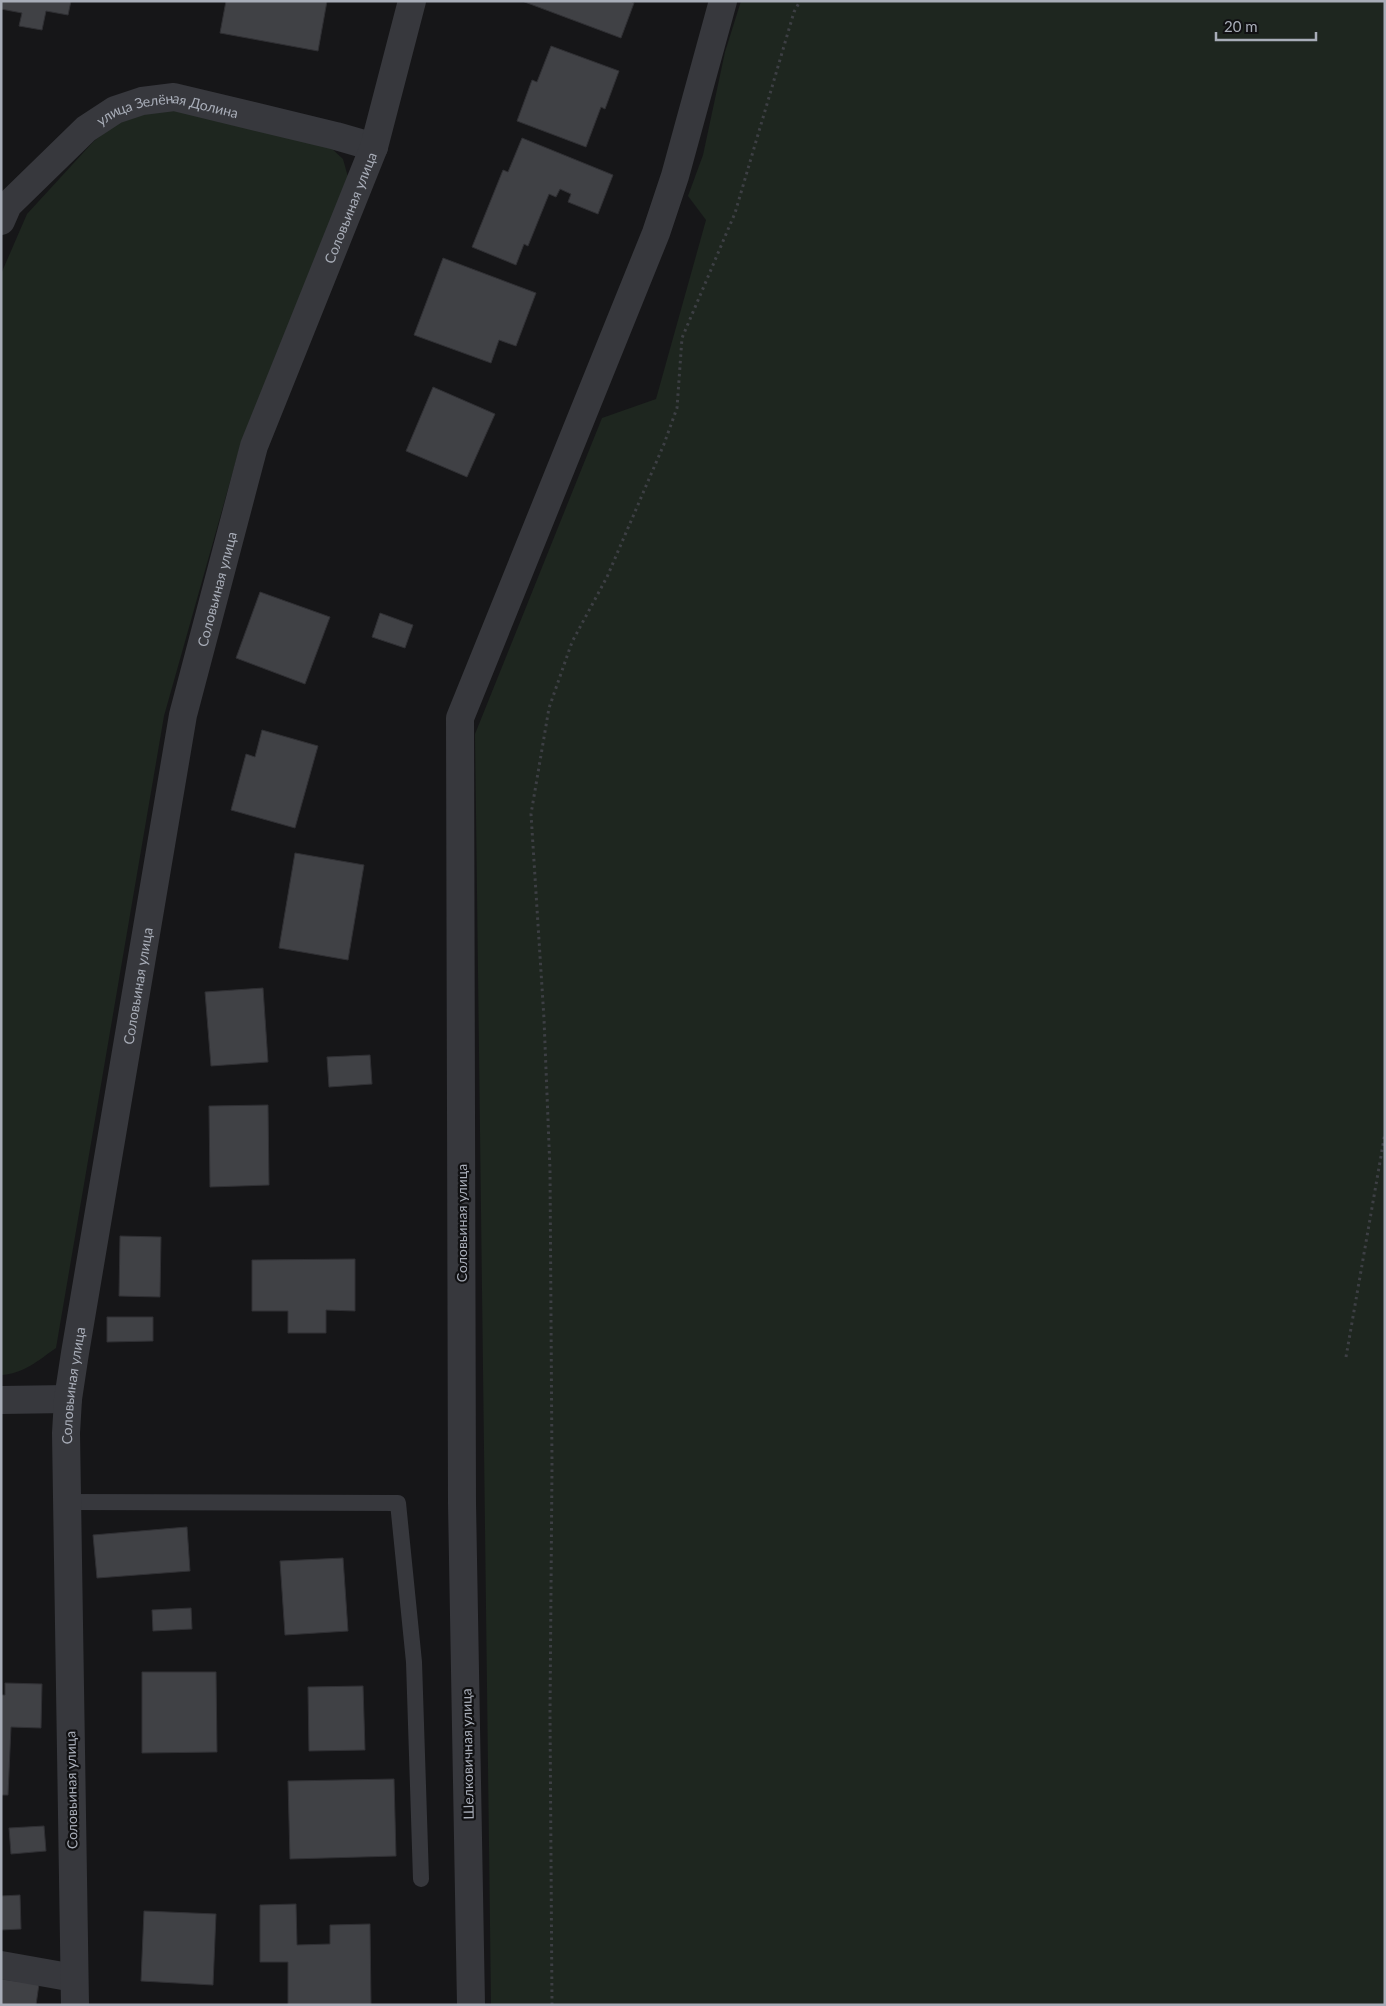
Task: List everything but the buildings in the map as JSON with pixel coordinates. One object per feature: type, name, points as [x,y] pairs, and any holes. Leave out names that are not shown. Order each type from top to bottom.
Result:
[{"type":"street","name":"Соловьиная улица","points":[[74,1992],[67,1502],[68,1399],[183,714],[254,446],[374,147],[412,1]]},
{"type":"street","name":"Соловьиная улица","points":[[462,1503],[460,718],[656,234],[675,176],[723,1]]},
{"type":"street","name":"улица Зелёная Долина","points":[[1,222],[8,205],[86,128],[115,110],[142,101],[174,97],[374,147]]},
{"type":"street","points":[[1,1400],[68,1399]]},
{"type":"street","name":"Шелковичная улица","points":[[462,1503],[471,2005]]},
{"type":"street","points":[[1,1965],[74,1992]]},
{"type":"lane","points":[[67,1502],[398,1503],[414,1662],[421,1880]]},
{"type":"path","points":[[552,2005],[550,1170],[544,1019],[531,814],[549,708],[572,642],[608,578],[674,417],[677,408],[682,338],[735,213],[794,12],[800,1]]},
{"type":"path","points":[[1346,1357],[1385,1133]]},
{"type":"shaded area","points":[[741,1],[1385,1],[1385,2005],[491,2005],[475,734],[602,418],[656,399],[706,220],[688,196],[703,155],[725,52]]},
{"type":"shaded area","points":[[171,107],[330,147],[343,159],[348,177],[241,443],[164,716],[56,1348],[24,1369],[1,1375],[1,274],[27,214],[94,141],[120,121]]}]
